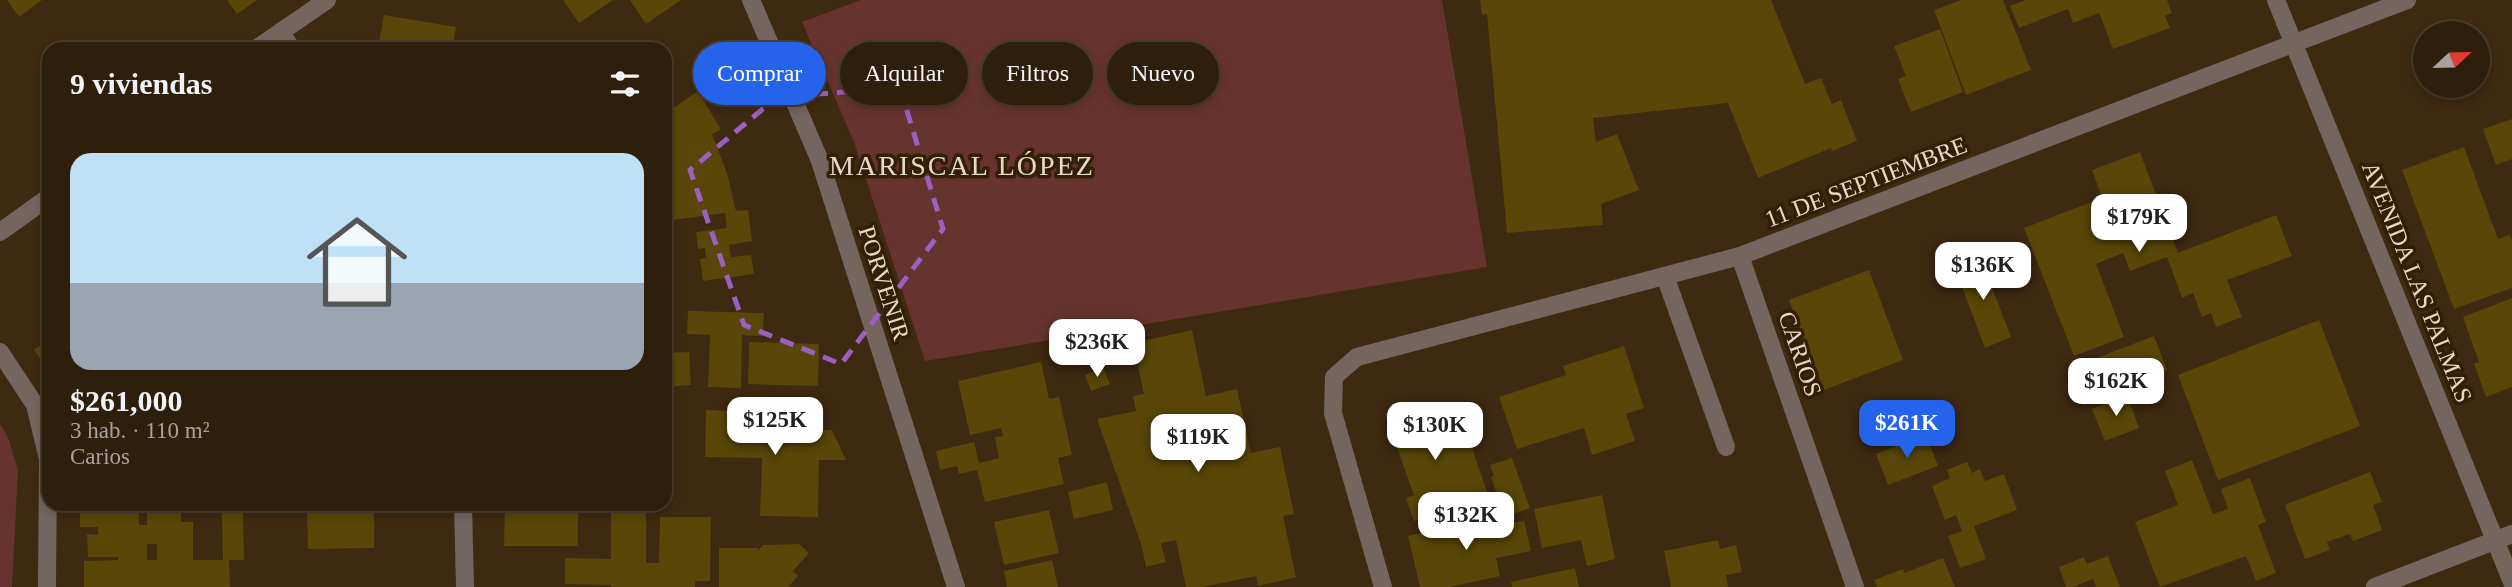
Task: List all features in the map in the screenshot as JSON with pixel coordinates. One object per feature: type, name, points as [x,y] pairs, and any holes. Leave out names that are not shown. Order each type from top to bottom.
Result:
[{"type":"street","points":[[266,42],[327,0]]},
{"type":"street","name":"PORVENIR","points":[[751,0],[820,161],[956,587]]},
{"type":"street","name":"AVENIDA LAS PALMAS","points":[[2276,0],[2504,537],[2512,582]]},
{"type":"street","name":"11 DE SEPTIEMBRE","points":[[1383,587],[1333,413],[1335,377],[1357,357],[1740,256],[2407,0]]},
{"type":"street","points":[[280,32],[287,42]]},
{"type":"street","points":[[0,232],[42,202]]},
{"type":"street","name":"CARIOS","points":[[1740,256],[1855,587]]},
{"type":"street","points":[[1665,276],[1726,447]]},
{"type":"street","points":[[0,352],[35,405],[42,434]]},
{"type":"street","points":[[47,587],[48,511]]},
{"type":"street","points":[[463,511],[465,587]]},
{"type":"street","points":[[2375,587],[2504,537]]},
{"type":"highlighted area","points":[[900,88],[943,229],[841,364],[744,325],[690,170],[777,97]]},
{"type":"shaded area","points":[[861,0],[1442,0],[1487,267],[925,361],[854,142],[826,77],[826,42],[811,42],[802,22]]},
{"type":"shaded area","points":[[0,424],[8,437],[18,470],[12,587],[0,587]]},
{"type":"building","points":[[7,0],[42,0],[19,17]]},
{"type":"building","points":[[227,0],[257,0],[237,14]]},
{"type":"building","points":[[563,0],[613,0],[579,23]]},
{"type":"building","points":[[630,0],[681,0],[646,24]]},
{"type":"building","points":[[1480,0],[1771,0],[1805,84],[1821,78],[1832,104],[1841,100],[1857,141],[1832,151],[1831,148],[1758,178],[1728,103],[1593,118],[1596,142],[1617,134],[1639,190],[1601,204],[1603,225],[1507,233],[1487,14],[1482,15]]},
{"type":"building","points":[[1961,0],[2003,0],[2031,70],[1966,95],[1934,10]]},
{"type":"building","points":[[2026,0],[2167,0],[2172,13],[2165,16],[2170,28],[2113,49],[2099,13],[2073,23],[2068,9],[2019,28],[2010,6]]},
{"type":"building","points":[[384,15],[456,27],[453,42],[379,42]]},
{"type":"building","points":[[1940,29],[1963,92],[1911,112],[1898,79],[1906,76],[1894,46]]},
{"type":"building","points":[[693,94],[693,105],[706,105],[721,130],[712,134],[727,173],[736,211],[748,210],[752,241],[729,245],[731,257],[751,255],[754,274],[703,281],[700,259],[706,258],[705,248],[698,249],[696,232],[727,228],[725,213],[672,220],[672,109]]},
{"type":"building","points":[[2512,119],[2512,159],[2496,165],[2483,129]]},
{"type":"building","points":[[2464,147],[2498,239],[2510,235],[2512,240],[2512,288],[2454,309],[2402,170]]},
{"type":"building","points":[[2140,152],[2178,253],[2276,215],[2292,256],[2227,280],[2242,317],[2216,327],[2211,313],[2202,317],[2193,293],[2182,298],[2167,257],[2130,271],[2123,253],[2096,264],[2124,337],[2074,356],[2024,228],[2102,198],[2092,170]]},
{"type":"building","points":[[1980,256],[2011,337],[1985,348],[1954,266]]},
{"type":"building","points":[[1869,270],[1903,360],[1824,390],[1789,300]]},
{"type":"building","points":[[2512,298],[2512,387],[2486,397],[2474,364],[2479,362],[2463,317]]},
{"type":"building","points":[[688,311],[764,313],[763,336],[742,335],[741,388],[708,387],[710,335],[687,334]]},
{"type":"building","points":[[2319,320],[2360,426],[2218,480],[2178,375]]},
{"type":"building","points":[[1192,330],[1206,396],[1237,389],[1251,453],[1280,447],[1294,514],[1283,516],[1296,577],[1258,586],[1256,576],[1203,587],[1186,587],[1176,540],[1161,543],[1166,562],[1146,567],[1142,547],[1097,419],[1136,411],[1133,396],[1144,394],[1133,343]]},
{"type":"building","points":[[2154,336],[2167,370],[2107,393],[2094,359]]},
{"type":"building","points":[[749,342],[819,344],[818,386],[748,384]]},
{"type":"building","points":[[42,344],[42,361],[34,350]]},
{"type":"building","points":[[1624,346],[1644,408],[1626,414],[1635,441],[1592,455],[1584,428],[1517,449],[1499,397],[1566,375],[1563,366]]},
{"type":"building","points":[[689,352],[691,385],[672,386],[672,353]]},
{"type":"building","points":[[1041,362],[1049,399],[1059,397],[1072,455],[1058,458],[1064,484],[985,502],[977,470],[959,474],[957,466],[940,470],[936,451],[974,442],[979,463],[999,458],[995,437],[1003,436],[1001,428],[970,435],[958,381]]},
{"type":"building","points":[[1103,367],[1110,384],[1091,391],[1085,375]]},
{"type":"building","points":[[2127,395],[2139,428],[2105,441],[2092,409]]},
{"type":"building","points":[[1422,401],[1433,435],[1464,424],[1487,492],[1414,521],[1406,498],[1414,495],[1385,414]]},
{"type":"building","points":[[706,410],[790,413],[790,429],[832,430],[846,460],[819,460],[818,517],[760,516],[762,458],[705,457]]},
{"type":"building","points":[[1926,435],[1938,466],[1888,485],[1876,454]]},
{"type":"building","points":[[1512,458],[1530,508],[1505,517],[1491,477],[1494,476],[1490,465]]},
{"type":"building","points":[[2192,460],[2213,514],[2228,509],[2221,489],[2250,478],[2266,522],[2258,525],[2276,573],[2256,581],[2246,556],[2160,587],[2135,522],[2178,505],[2165,471]]},
{"type":"building","points":[[1967,462],[1972,473],[1980,469],[1985,481],[2004,474],[2017,510],[1974,526],[1986,559],[1960,568],[1948,536],[1962,531],[1956,515],[1945,520],[1932,486],[1950,478],[1947,470]]},
{"type":"building","points":[[2370,472],[2382,502],[2373,505],[2382,530],[2353,541],[2350,534],[2327,542],[2330,550],[2305,559],[2285,505]]},
{"type":"building","points":[[1107,482],[1113,510],[1074,519],[1068,492]]},
{"type":"building","points":[[1602,495],[1615,559],[1587,566],[1581,540],[1542,548],[1534,509]]},
{"type":"building","points":[[1049,510],[1059,553],[1004,565],[994,522]]},
{"type":"building","points":[[80,511],[138,511],[139,525],[147,525],[147,511],[181,511],[181,522],[193,522],[193,560],[223,560],[222,513],[243,513],[244,560],[229,560],[230,587],[84,587],[84,561],[118,560],[118,557],[88,557],[87,534],[98,535],[98,527],[80,527]],"holes":[[[147,544],[157,544],[157,560],[147,560]]]},
{"type":"building","points":[[307,511],[374,511],[374,548],[308,549]]},
{"type":"building","points":[[505,511],[578,511],[578,546],[504,546]]},
{"type":"building","points":[[611,511],[646,511],[646,563],[659,563],[660,517],[711,517],[710,581],[695,581],[695,587],[565,584],[565,558],[611,559]]},
{"type":"building","points":[[1502,516],[1504,524],[1524,521],[1531,551],[1496,558],[1500,576],[1450,587],[1420,587],[1408,536]]},
{"type":"building","points":[[1718,540],[1720,549],[1736,545],[1742,572],[1726,575],[1728,587],[1671,587],[1664,551]]},
{"type":"building","points":[[799,544],[809,553],[793,571],[798,576],[788,587],[719,587],[719,548],[758,548],[758,551],[763,545]]},
{"type":"building","points":[[2108,556],[2120,587],[2096,587],[2093,579],[2066,587],[2059,567],[2084,557],[2087,564]]},
{"type":"building","points":[[1943,558],[1955,587],[1877,587],[1874,580],[1903,569],[1904,573]]},
{"type":"building","points":[[1052,560],[1058,587],[1007,587],[1004,571]]},
{"type":"building","points":[[1575,568],[1579,587],[1512,587],[1511,582]]},
{"type":"district","name":"MARISCAL LÓPEZ","points":[[962,165]]}]
